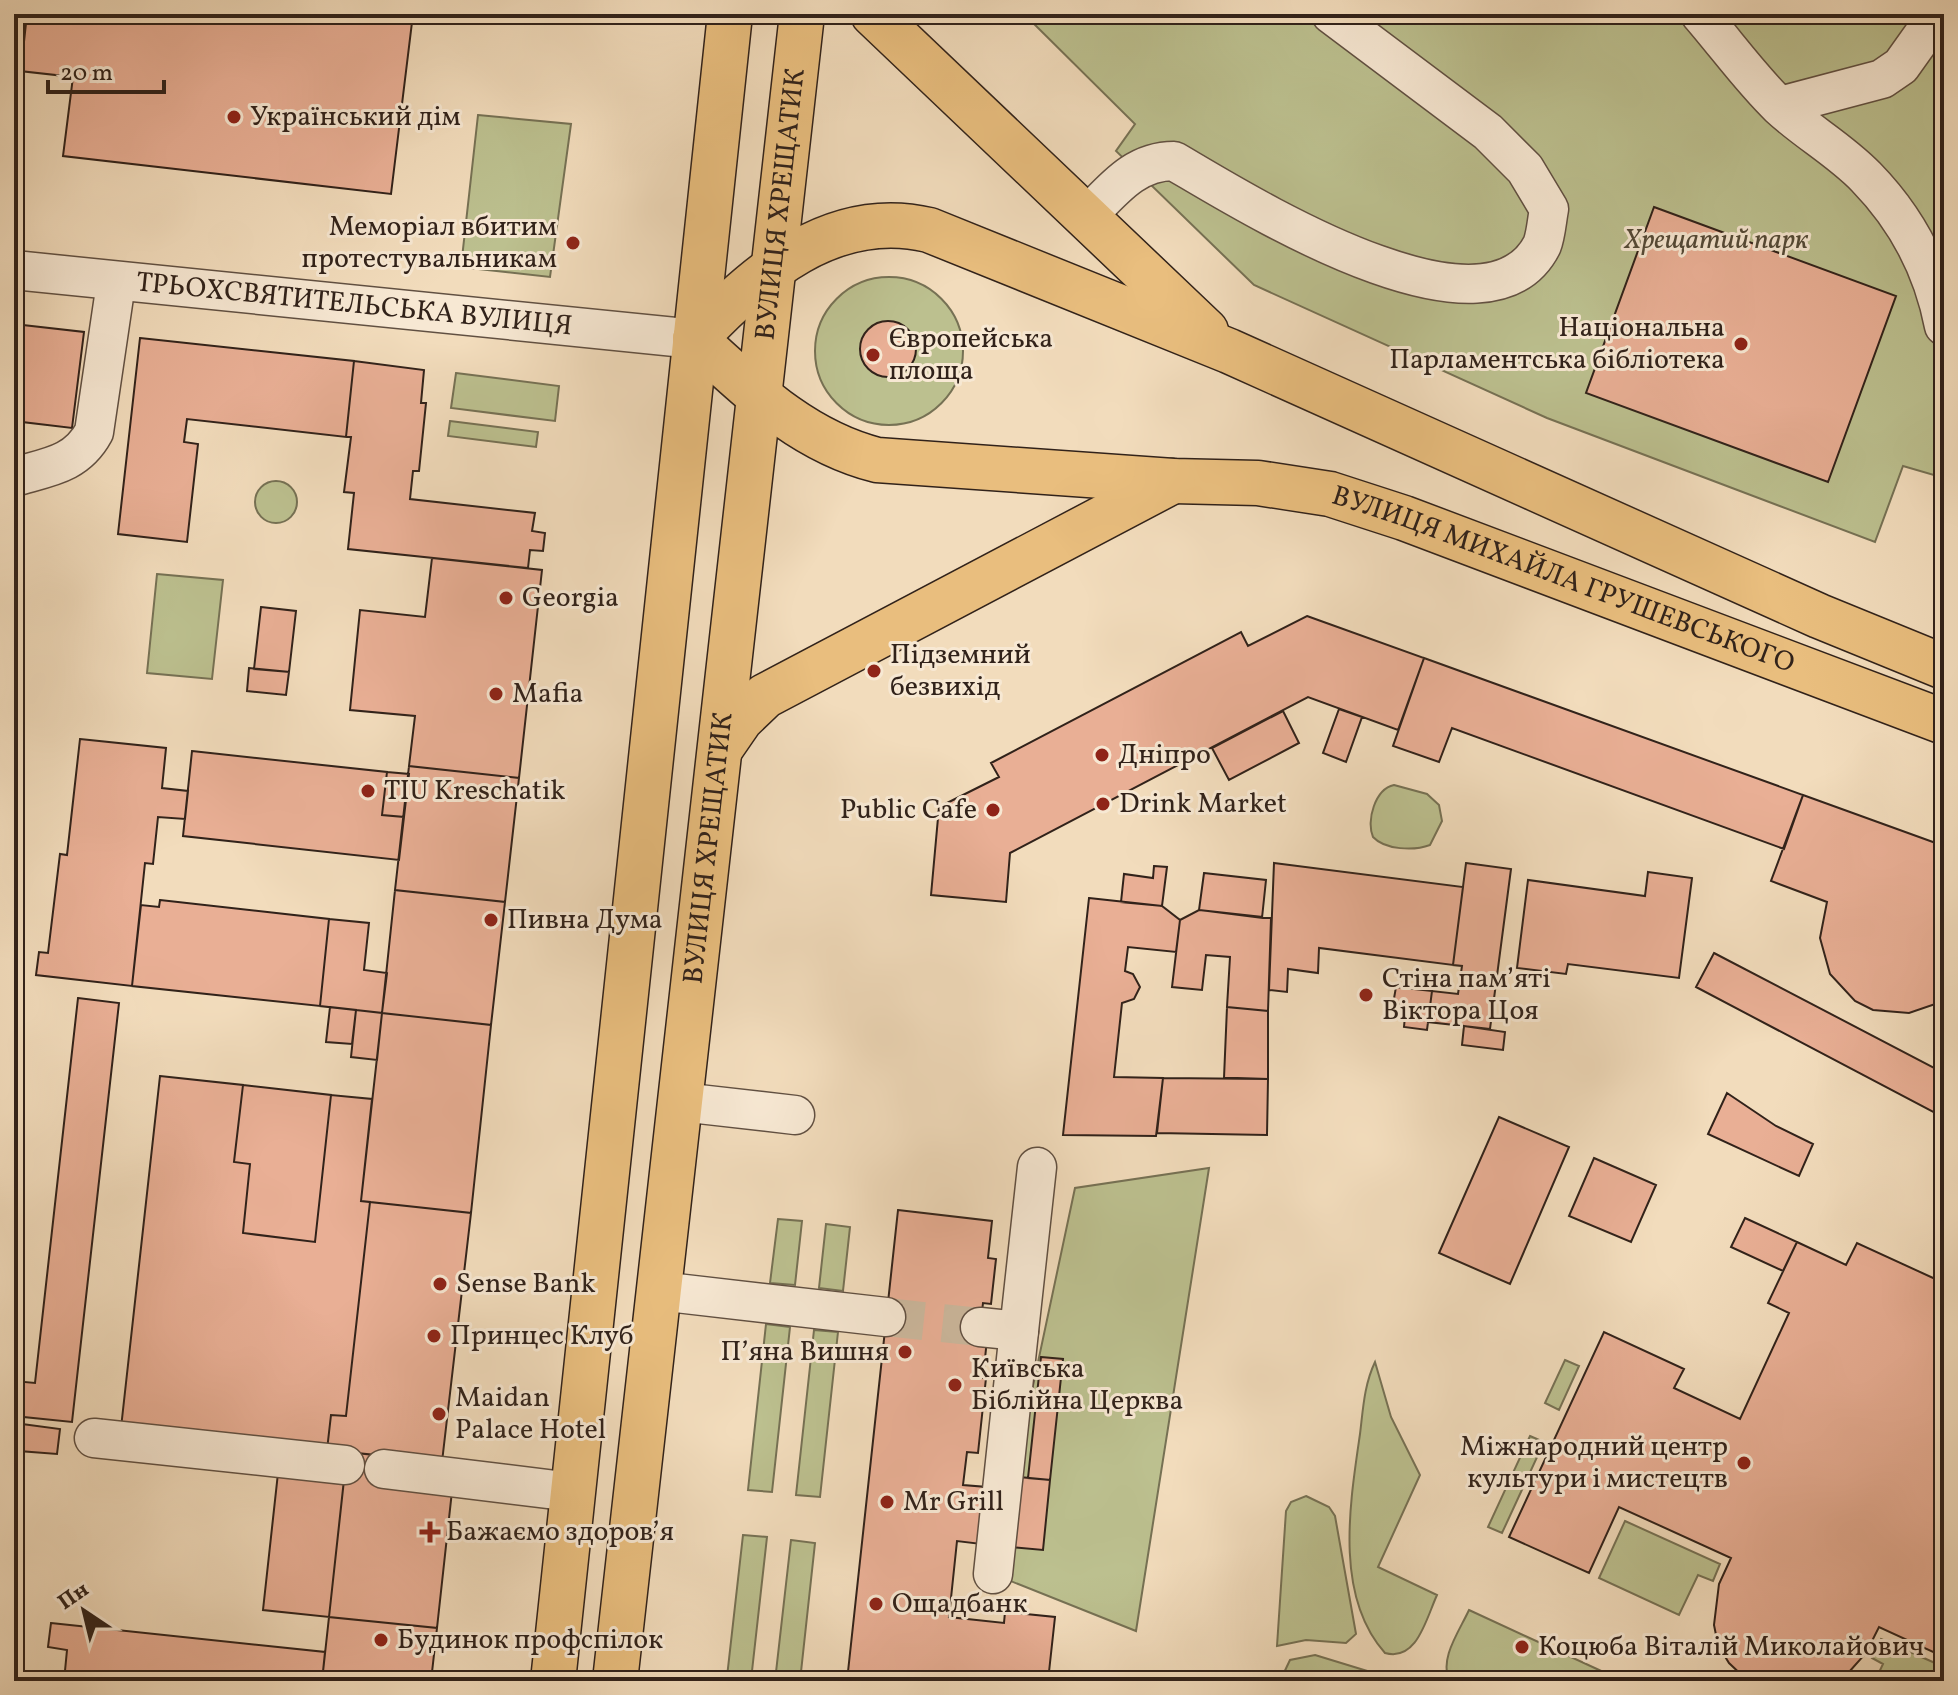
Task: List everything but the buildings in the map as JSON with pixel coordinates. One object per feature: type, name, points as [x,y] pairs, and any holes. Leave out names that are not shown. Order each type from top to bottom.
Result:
[{"type":"main road","points":[[553,1681],[730,14]]},
{"type":"main road","name":"ВУЛИЦЯ ХРЕЩАТИК","points":[[615,1681],[777,264],[802,14]]},
{"type":"main road","points":[[873,14],[1229,351]]},
{"type":"main road","points":[[695,339],[733,298],[777,264],[825,238],[878,224],[904,224],[929,230],[1229,351]]},
{"type":"main road","points":[[695,339],[761,399],[800,428],[843,451],[877,460],[1173,481]]},
{"type":"main road","name":"ВУЛИЦЯ МИХАЙЛА ГРУШЕВСЬКОГО","points":[[1229,351],[1819,616],[1944,667]]},
{"type":"main road","points":[[721,748],[741,719],[765,696],[1173,481]]},
{"type":"main road","name":"ВУЛИЦЯ МИХАЙЛА ГРУШЕВСЬКОГО","points":[[1173,481],[1258,483],[1330,494],[1404,518],[1944,722]]},
{"type":"street","points":[[1086,217],[1135,170],[1155,161],[1174,161],[1281,224],[1432,282],[1474,285],[1518,271],[1542,245],[1549,209],[1525,169],[1488,132],[1331,14]]},
{"type":"street","points":[[1700,14],[1780,106],[1865,175],[1901,217],[1924,264],[1944,326]]},
{"type":"street","points":[[1780,106],[1882,79],[1901,66],[1938,14]]},
{"type":"street","name":"ТРЬОХСВЯТИТЕЛЬСЬКА ВУЛИЦЯ","points":[[14,270],[116,283],[695,339]]},
{"type":"street","points":[[14,477],[60,463],[84,451],[94,432],[116,283]]},
{"type":"street","points":[[681,1102],[795,1115]]},
{"type":"street","points":[[993,1574],[1037,1167]]},
{"type":"street","points":[[659,1291],[886,1317]]},
{"type":"street","points":[[980,1327],[1019,1331]]},
{"type":"street","points":[[94,1438],[345,1465]]},
{"type":"street","points":[[384,1469],[572,1492]]},
{"type":"green space","name":"Хрещатий парк","points":[[1024,14],[1944,14],[1944,478],[1903,466],[1875,542],[1547,418],[1254,285],[1116,151],[1135,124]]},
{"type":"green space","points":[[478,115],[571,124],[550,277],[461,267]]},
{"type":"green space","points":[[889,277],[917,283],[941,299],[957,323],[963,351],[957,379],[941,403],[917,419],[889,425],[861,419],[837,403],[821,379],[815,351],[821,323],[837,299],[861,283]]},
{"type":"green space","points":[[456,373],[559,386],[555,421],[451,408]]},
{"type":"green space","points":[[450,421],[538,432],[536,447],[448,436]]},
{"type":"green space","points":[[276,481],[291,487],[297,502],[291,517],[276,523],[261,517],[255,502],[261,487]]},
{"type":"green space","points":[[157,574],[223,580],[212,679],[147,673]]},
{"type":"green space","points":[[1394,785],[1427,794],[1439,805],[1442,821],[1430,845],[1400,848],[1385,845],[1373,837],[1371,823],[1374,806],[1382,793]]},
{"type":"green space","points":[[1209,1168],[1136,1631],[993,1574],[1075,1188]]},
{"type":"green space","points":[[778,1219],[802,1221],[795,1285],[770,1283]]},
{"type":"green space","points":[[826,1224],[850,1227],[843,1291],[819,1288]]},
{"type":"green space","points":[[766,1324],[790,1327],[772,1492],[748,1490]]},
{"type":"green space","points":[[814,1330],[838,1332],[820,1497],[796,1495]]},
{"type":"green space","points":[[1565,1360],[1579,1366],[1559,1410],[1545,1403]]},
{"type":"green space","points":[[1375,1362],[1391,1417],[1420,1475],[1378,1567],[1437,1595],[1413,1645],[1396,1654],[1385,1653],[1369,1630],[1358,1604],[1352,1577],[1350,1519],[1353,1489],[1363,1407]]},
{"type":"green space","points":[[1530,1436],[1544,1442],[1502,1533],[1488,1527]]},
{"type":"green space","points":[[1306,1496],[1329,1507],[1335,1516],[1356,1634],[1346,1643],[1306,1640],[1277,1646],[1286,1511],[1291,1502]]},
{"type":"green space","points":[[1625,1521],[1720,1564],[1713,1581],[1698,1575],[1679,1615],[1599,1578]]},
{"type":"green space","points":[[743,1535],[767,1537],[751,1680],[727,1677]]},
{"type":"green space","points":[[791,1540],[815,1543],[800,1681],[775,1681]]},
{"type":"green space","points":[[1469,1610],[1623,1681],[1450,1681],[1448,1655]]},
{"type":"green space","points":[[1881,1639],[1944,1667],[1944,1681],[1875,1681],[1883,1664],[1872,1658]]},
{"type":"green space","points":[[1315,1655],[1400,1681],[1280,1681],[1290,1660]]},
{"type":"tunnel","points":[[886,1317],[980,1327]]},
{"type":"place","name":"Український дім","points":[[234,117]]},
{"type":"place","name":"Меморіал вбитим протестувальникам","points":[[573,243]]},
{"type":"place","name":"Національна Парламентська бібліотека","points":[[1741,344]]},
{"type":"place","name":"Європейська площа","points":[[873,355]]},
{"type":"place","name":"Georgia","points":[[506,598]]},
{"type":"place","name":"Підземний безвихід","points":[[874,671]]},
{"type":"place","name":"Mafia","points":[[496,694]]},
{"type":"place","name":"Дніпро","points":[[1102,755]]},
{"type":"place","name":"TIU Kreschatik","points":[[368,791]]},
{"type":"place","name":"Drink Market","points":[[1103,804]]},
{"type":"place","name":"Public Cafe","points":[[993,810]]},
{"type":"place","name":"Пивна Дума","points":[[491,920]]},
{"type":"place","name":"Стіна пам’яті Віктора Цоя","points":[[1366,995]]},
{"type":"place","name":"Sense Bank","points":[[440,1284]]},
{"type":"place","name":"Принцес Клуб","points":[[434,1336]]},
{"type":"place","name":"Пʼяна Вишня","points":[[905,1352]]},
{"type":"place","name":"Київська Біблійна Церква","points":[[955,1385]]},
{"type":"place","name":"Maidan Palace Hotel","points":[[439,1414]]},
{"type":"place","name":"Міжнародний центр культури і мистецтв","points":[[1744,1463]]},
{"type":"place","name":"Mr Grill","points":[[887,1502]]},
{"type":"place","name":"Бажаємо здоровʼя","points":[[430,1532]]},
{"type":"place","name":"Ощадбанк","points":[[876,1604]]},
{"type":"place","name":"Будинок профспілок","points":[[381,1640]]},
{"type":"place","name":"Коцюба Віталій Миколайович","points":[[1522,1647]]}]
